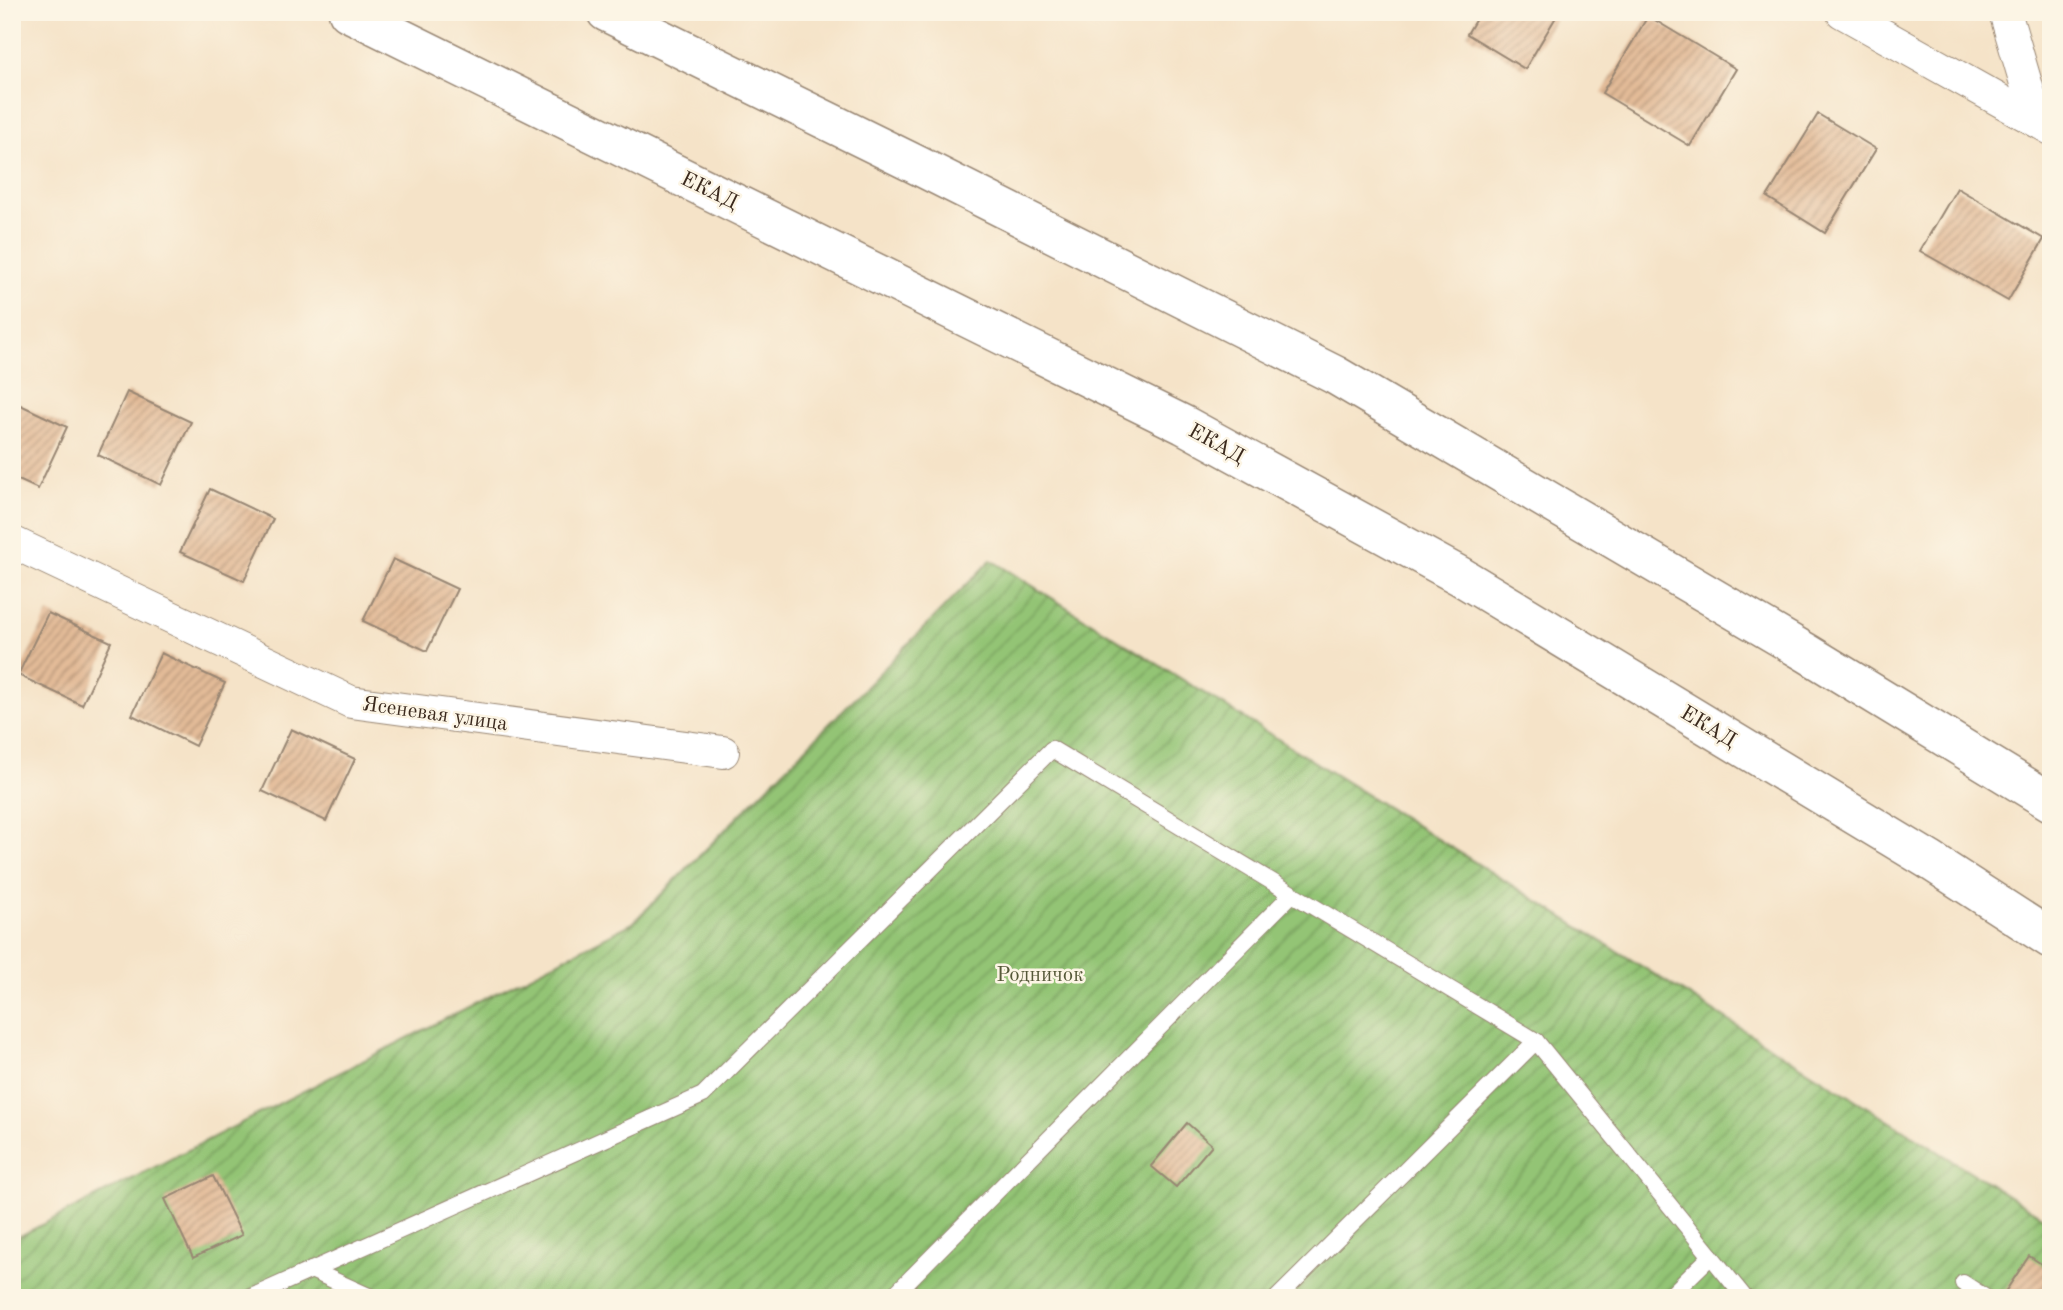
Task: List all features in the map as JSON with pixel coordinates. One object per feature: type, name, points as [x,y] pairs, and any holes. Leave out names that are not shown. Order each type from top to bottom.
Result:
[{"type":"highway","name":"ЕКАД","points":[[348,12],[1196,432],[1460,576],[1929,860],[2051,939]]},
{"type":"highway","points":[[606,12],[1335,375],[1808,653],[2051,802]]},
{"type":"street","points":[[1842,12],[2044,125]]},
{"type":"street","points":[[2005,12],[2044,125]]},
{"type":"street","name":"Ясеневая улица","points":[[12,542],[351,702],[723,752]]},
{"type":"lane","points":[[249,1298],[703,1095],[1052,749],[1536,1041],[1745,1298]]},
{"type":"lane","points":[[891,1298],[1292,894]]},
{"type":"lane","points":[[1277,1298],[1536,1041]]},
{"type":"lane","points":[[1668,1298],[1711,1256]]},
{"type":"lane","points":[[311,1270],[373,1298]]},
{"type":"lane","points":[[1963,1283],[1986,1298]]},
{"type":"green space","name":"Родничок","points":[[991,560],[2051,1222],[2051,1298],[12,1298],[12,1240],[633,923]]},
{"type":"building","points":[[1480,12],[1559,12],[1525,69],[1467,34]]},
{"type":"building","points":[[1648,16],[1736,69],[1690,146],[1602,93]]},
{"type":"building","points":[[1818,114],[1876,149],[1825,233],[1767,197]]},
{"type":"building","points":[[1957,188],[2044,239],[2008,301],[1920,251]]},
{"type":"building","points":[[127,392],[191,422],[161,485],[98,455]]},
{"type":"building","points":[[12,401],[67,427],[38,489],[12,477]]},
{"type":"building","points":[[210,489],[273,519],[244,581],[180,552]]},
{"type":"building","points":[[393,559],[457,589],[427,651],[363,621]]},
{"type":"building","points":[[48,613],[111,642],[82,705],[18,675]]},
{"type":"building","points":[[161,653],[225,683],[195,746],[132,715]]},
{"type":"building","points":[[291,729],[355,759],[326,821],[262,791]]},
{"type":"building","points":[[1187,1123],[1212,1145],[1176,1187],[1151,1166]]},
{"type":"building","points":[[213,1176],[242,1235],[193,1258],[165,1199]]},
{"type":"building","points":[[2029,1256],[2051,1270],[2051,1298],[2001,1298]]}]
